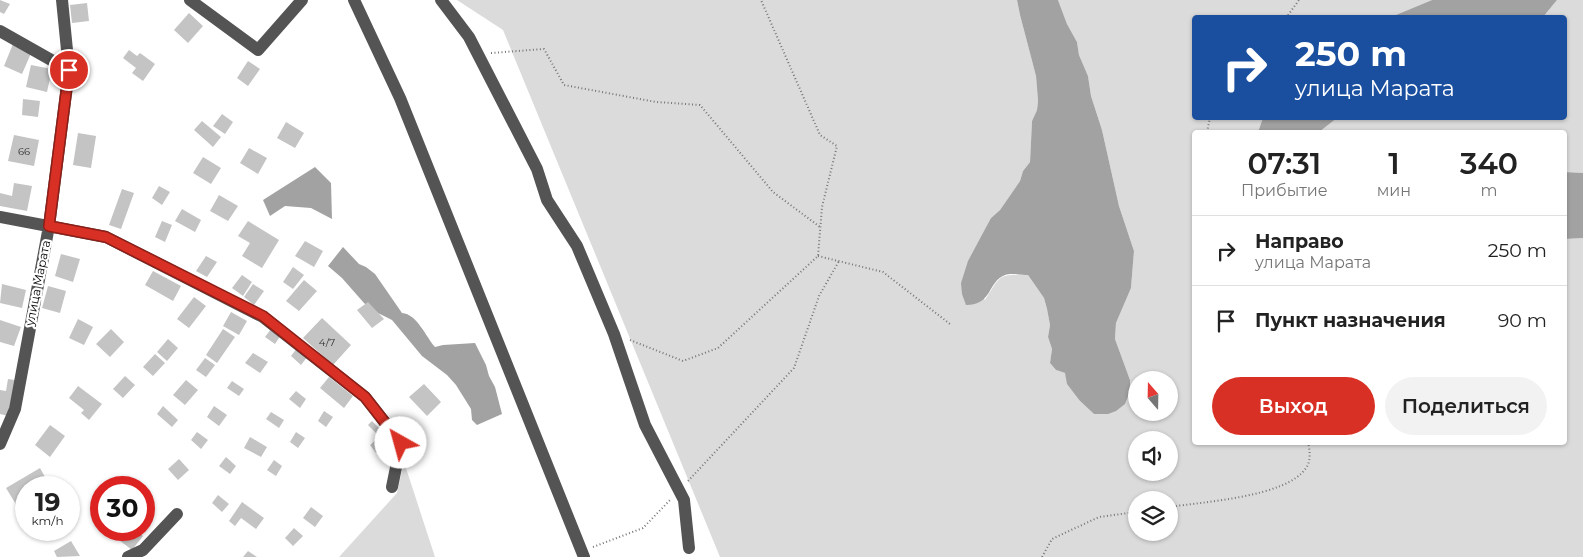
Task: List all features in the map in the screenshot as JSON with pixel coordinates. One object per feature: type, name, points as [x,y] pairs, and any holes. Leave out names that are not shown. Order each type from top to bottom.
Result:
[{"type":"street","name":"улица Марата","points":[[0,444],[15,409],[49,226],[69,70],[62,0]]},
{"type":"street","points":[[190,0],[206,4],[258,50],[302,0]]},
{"type":"street","points":[[354,0],[400,98],[583,554]]},
{"type":"street","points":[[441,0],[469,37],[537,169],[547,200],[577,246],[614,334],[645,425],[684,500],[689,548]]},
{"type":"street","points":[[0,31],[69,70]]},
{"type":"street","points":[[0,217],[106,237],[263,316],[365,397],[401,443],[392,487]]},
{"type":"street","points":[[128,557],[143,550],[178,514]]},
{"type":"path","points":[[614,334],[683,361],[718,348],[818,256],[822,207],[837,146],[820,135],[761,0]]},
{"type":"path","points":[[1288,15],[1299,0]]},
{"type":"path","points":[[478,54],[544,49],[564,85],[656,102],[700,105],[773,192],[820,227]]},
{"type":"path","points":[[818,256],[883,272],[950,324]]},
{"type":"path","points":[[583,554],[643,528],[794,368],[819,296],[839,261]]},
{"type":"path","points":[[1178,506],[1266,492],[1294,481],[1307,468],[1310,453],[1309,445]]},
{"type":"path","points":[[1042,557],[1052,540],[1100,517],[1128,513]]},
{"type":"shaded area","points":[[457,0],[1017,0],[1036,76],[1037,88],[1038,101],[1037,110],[1032,121],[1030,162],[1023,171],[1020,181],[1000,210],[991,218],[965,271],[985,300],[994,285],[1001,278],[1011,275],[1028,275],[1044,298],[1047,309],[1050,325],[1048,337],[1052,349],[1050,363],[1056,370],[1065,373],[1080,401],[1094,414],[1108,414],[1128,383],[1128,421],[1178,421],[1178,371],[1128,371],[1128,375],[1115,339],[1116,323],[1131,288],[1134,251],[1119,206],[1102,130],[1091,96],[1088,76],[1079,55],[1077,42],[1067,24],[1058,0],[1432,0],[1396,15],[1192,15],[1192,120],[1262,120],[1259,130],[1192,130],[1192,445],[1567,445],[1567,239],[1583,238],[1583,557],[720,557],[503,30]]},
{"type":"shaded area","points":[[1017,0],[1058,0],[1067,24],[1077,42],[1079,55],[1088,76],[1091,96],[1102,130],[1119,206],[1134,251],[1131,288],[1116,323],[1115,339],[1128,375],[1128,396],[1125,404],[1108,414],[1094,414],[1080,401],[1067,384],[1065,373],[1056,370],[1050,363],[1052,349],[1048,337],[1050,325],[1047,309],[1044,298],[1028,275],[1013,274],[999,278],[985,297],[975,304],[966,305],[962,294],[961,283],[968,261],[991,218],[1000,210],[1020,181],[1023,171],[1030,162],[1032,121],[1037,110],[1038,101],[1036,76]]},
{"type":"shaded area","points":[[1432,0],[1557,0],[1545,15],[1396,15]]},
{"type":"shaded area","points":[[1557,0],[1583,0],[1583,173],[1567,172],[1567,130],[1322,130],[1334,120],[1567,120],[1567,15],[1545,15]]},
{"type":"shaded area","points":[[1262,120],[1334,120],[1322,130],[1259,130]]},
{"type":"shaded area","points":[[315,167],[331,183],[332,219],[311,208],[285,206],[270,216],[263,200]]},
{"type":"shaded area","points":[[1567,172],[1583,173],[1583,238],[1567,239]]},
{"type":"shaded area","points":[[343,247],[359,264],[375,274],[402,313],[412,317],[417,322],[435,347],[475,343],[495,387],[502,414],[477,425],[472,420],[471,409],[456,385],[447,375],[422,356],[392,320],[374,311],[364,303],[342,278],[328,266]]},
{"type":"shaded area","points":[[404,462],[435,557],[339,557],[397,493]]},
{"type":"building","points":[[0,0],[10,4],[4,14],[0,12]]},
{"type":"building","points":[[87,3],[89,21],[72,23],[70,5]]},
{"type":"building","points":[[189,13],[203,26],[188,43],[174,30]]},
{"type":"building","points":[[13,44],[32,51],[22,74],[4,66]]},
{"type":"building","points":[[129,50],[137,56],[140,53],[155,64],[143,81],[132,73],[136,68],[123,58]]},
{"type":"building","points":[[248,61],[260,69],[248,86],[237,78]]},
{"type":"building","points":[[31,65],[52,69],[47,92],[26,87]]},
{"type":"building","points":[[23,99],[40,101],[38,117],[22,115]]},
{"type":"building","points":[[222,114],[233,122],[225,134],[213,126]]},
{"type":"building","points":[[202,121],[221,137],[213,147],[194,130]]},
{"type":"building","points":[[286,122],[304,133],[295,148],[277,138]]},
{"type":"building","points":[[78,133],[96,136],[91,168],[73,165]]},
{"type":"building","points":[[14,135],[39,140],[34,166],[8,161]]},
{"type":"building","points":[[249,148],[267,158],[258,174],[240,163]]},
{"type":"building","points":[[203,157],[221,168],[211,184],[193,173]]},
{"type":"building","points":[[14,183],[32,186],[27,211],[0,206],[0,193],[12,196]]},
{"type":"building","points":[[159,186],[170,192],[162,205],[152,198]]},
{"type":"building","points":[[122,189],[134,193],[121,229],[109,225]]},
{"type":"building","points":[[219,195],[238,206],[228,221],[210,211]]},
{"type":"building","points":[[182,209],[201,220],[195,232],[175,221]]},
{"type":"building","points":[[162,221],[172,225],[165,242],[155,237]]},
{"type":"building","points":[[248,221],[279,240],[262,268],[242,256],[250,243],[238,236]]},
{"type":"building","points":[[305,241],[323,251],[314,267],[295,256]]},
{"type":"building","points":[[61,254],[80,259],[73,282],[55,276]]},
{"type":"building","points":[[206,256],[217,262],[207,277],[196,271]]},
{"type":"building","points":[[293,267],[304,275],[293,289],[283,282]]},
{"type":"building","points":[[153,271],[181,286],[173,301],[145,285]]},
{"type":"building","points":[[242,275],[252,282],[243,296],[232,288]]},
{"type":"building","points":[[304,280],[317,291],[299,311],[286,301]]},
{"type":"building","points":[[2,284],[26,290],[22,308],[0,303]]},
{"type":"building","points":[[253,284],[264,291],[254,305],[244,297]]},
{"type":"building","points":[[48,286],[66,291],[60,313],[42,308]]},
{"type":"building","points":[[194,297],[206,306],[189,328],[177,319]]},
{"type":"building","points":[[368,302],[384,319],[372,328],[357,310]]},
{"type":"building","points":[[231,312],[247,321],[239,335],[223,326]]},
{"type":"building","points":[[322,318],[351,345],[333,365],[303,338]]},
{"type":"building","points":[[78,319],[93,327],[84,345],[69,338]]},
{"type":"building","points":[[0,320],[21,327],[14,346],[0,342]]},
{"type":"building","points":[[111,329],[124,342],[110,357],[96,344]]},
{"type":"building","points":[[223,329],[235,337],[217,363],[206,355]]},
{"type":"building","points":[[271,329],[281,335],[275,344],[265,337]]},
{"type":"building","points":[[168,339],[178,348],[167,361],[157,352]]},
{"type":"building","points":[[297,348],[308,356],[301,365],[291,356]]},
{"type":"building","points":[[253,353],[268,362],[260,373],[245,363]]},
{"type":"building","points":[[155,354],[165,363],[153,376],[143,367]]},
{"type":"building","points":[[205,358],[215,365],[206,377],[196,370]]},
{"type":"building","points":[[125,376],[135,385],[123,398],[113,389]]},
{"type":"building","points":[[329,377],[353,396],[344,408],[320,388]]},
{"type":"building","points":[[8,379],[15,380],[8,416],[0,414],[0,390],[6,391]]},
{"type":"building","points":[[186,380],[198,390],[185,405],[173,395]]},
{"type":"building","points":[[232,381],[244,389],[239,396],[227,388]]},
{"type":"building","points":[[424,384],[441,402],[427,416],[409,397]]},
{"type":"building","points":[[78,386],[102,404],[89,420],[81,413],[84,410],[69,398]]},
{"type":"building","points":[[296,391],[306,399],[300,408],[289,399]]},
{"type":"building","points":[[163,406],[178,420],[172,427],[157,414]]},
{"type":"building","points":[[214,406],[227,415],[219,426],[207,417]]},
{"type":"building","points":[[324,411],[333,417],[326,427],[318,421]]},
{"type":"building","points":[[271,412],[284,420],[279,428],[266,419]]},
{"type":"building","points":[[372,421],[381,430],[377,434],[368,425]]},
{"type":"building","points":[[50,425],[65,436],[50,457],[35,445]]},
{"type":"building","points":[[197,432],[208,440],[201,449],[191,440]]},
{"type":"building","points":[[296,432],[305,438],[298,448],[290,442]]},
{"type":"building","points":[[382,435],[388,442],[376,453],[370,445]]},
{"type":"building","points":[[250,437],[267,447],[261,457],[244,448]]},
{"type":"building","points":[[226,457],[236,466],[230,474],[219,466]]},
{"type":"building","points":[[179,459],[189,470],[178,480],[168,469]]},
{"type":"building","points":[[274,460],[282,466],[276,476],[267,470]]},
{"type":"building","points":[[40,468],[44,476],[26,476]]},
{"type":"building","points":[[15,483],[15,503],[6,488]]},
{"type":"building","points":[[218,495],[229,504],[222,512],[212,503]]},
{"type":"building","points":[[242,502],[264,518],[256,529],[241,518],[235,526],[229,521]]},
{"type":"building","points":[[311,507],[323,516],[315,527],[303,518]]},
{"type":"building","points":[[294,528],[303,536],[293,546],[285,538]]},
{"type":"building","points":[[71,541],[80,556],[57,557],[54,551]]},
{"type":"building","points":[[120,541],[139,541],[132,550]]},
{"type":"building","points":[[248,551],[257,557],[243,557]]},
{"type":"route","points":[[69,70],[49,226],[106,237],[263,316],[365,397],[401,443]]}]
